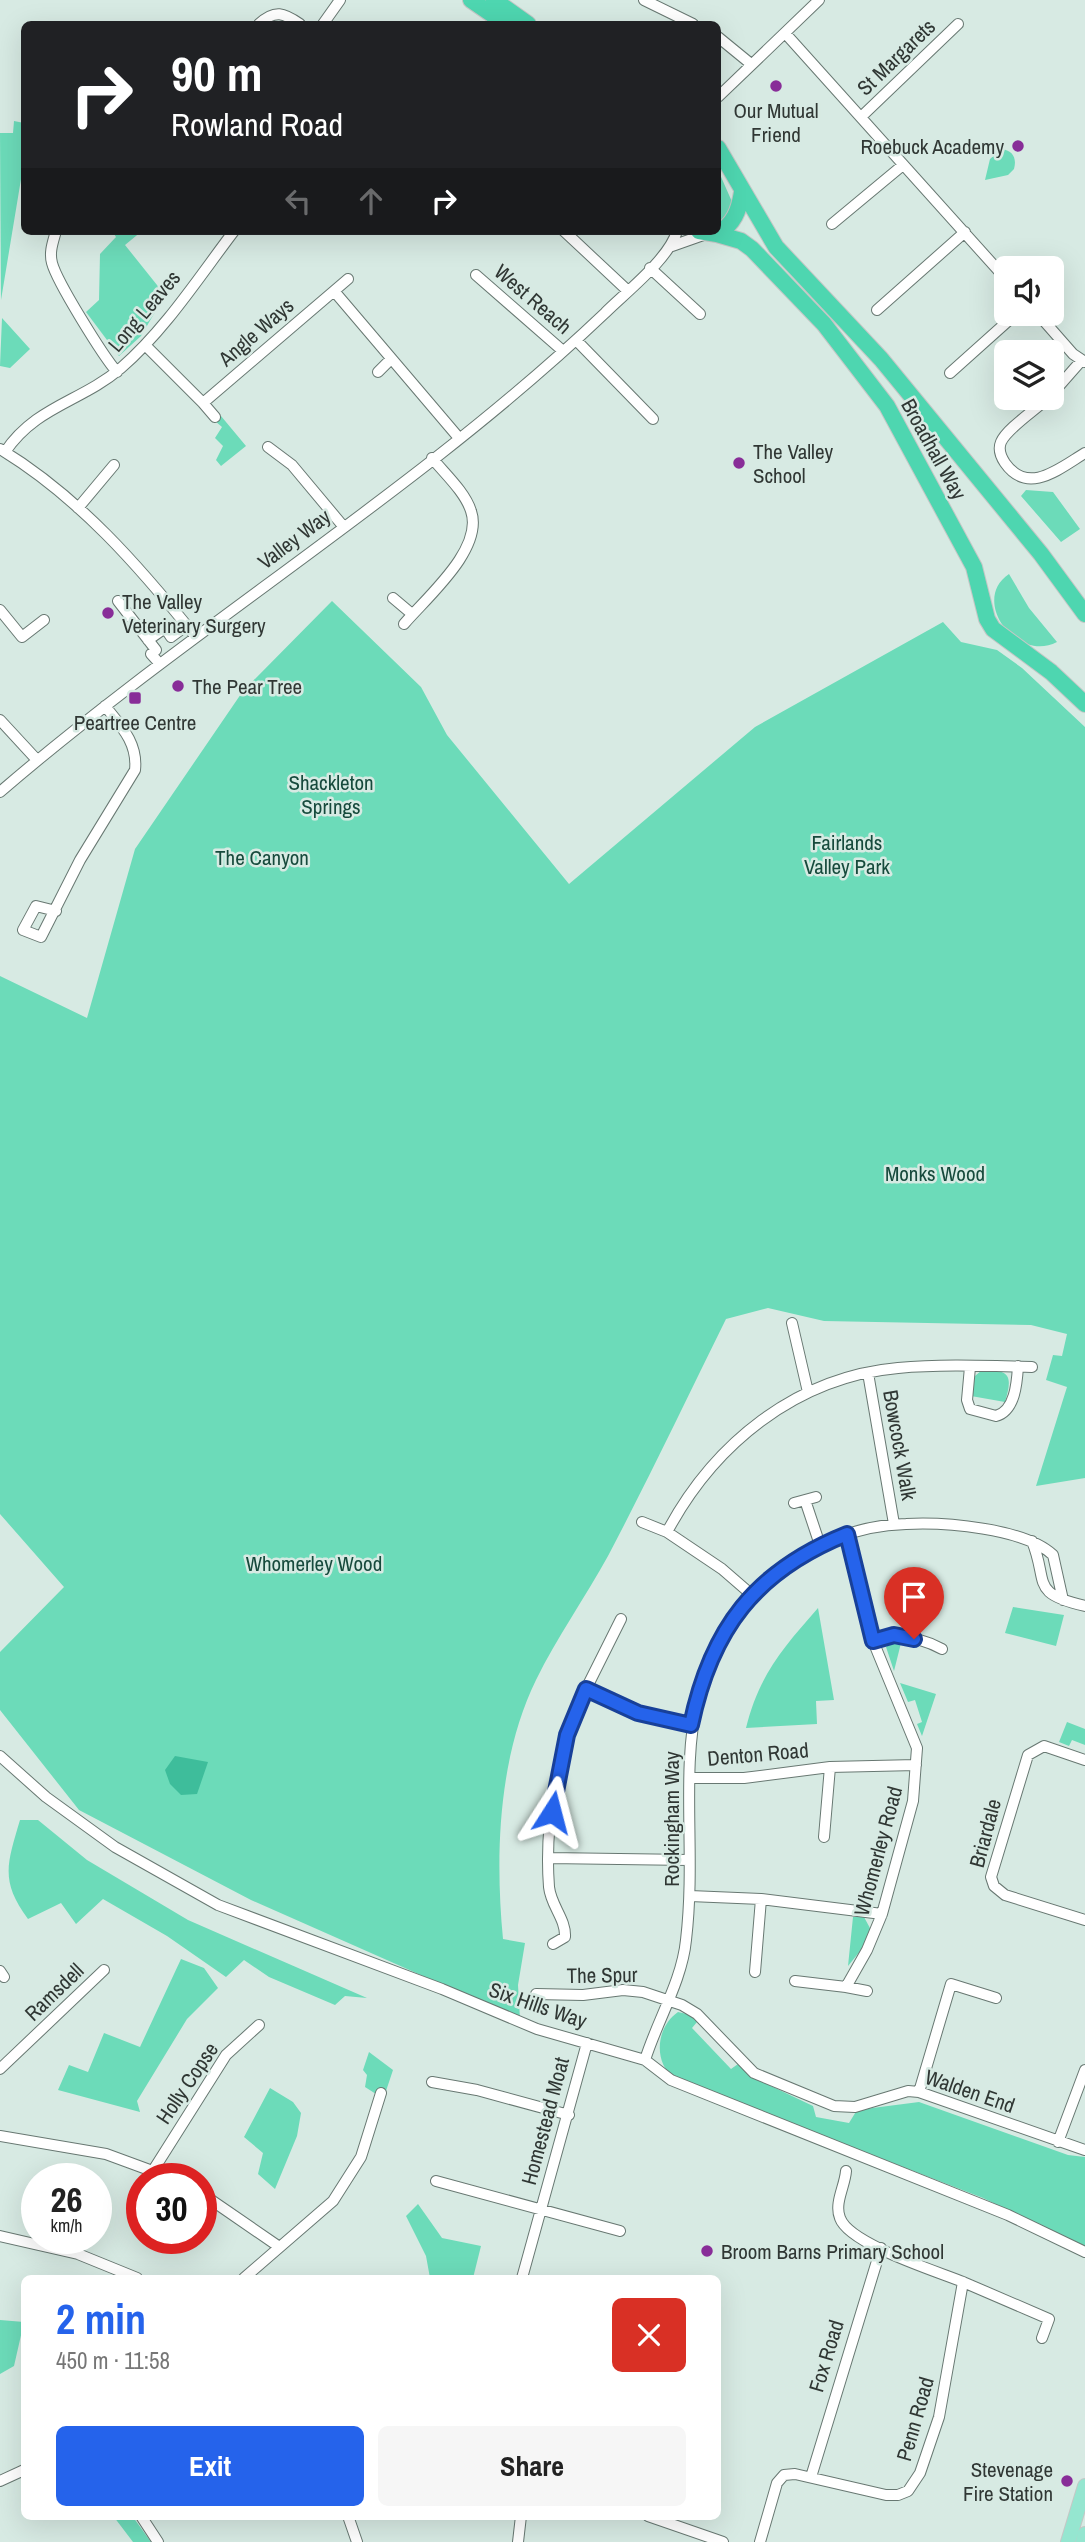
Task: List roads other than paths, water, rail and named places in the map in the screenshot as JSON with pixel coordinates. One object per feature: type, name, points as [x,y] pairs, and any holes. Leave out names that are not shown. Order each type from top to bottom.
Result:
[{"type":"highway","points":[[471,0],[502,21]]},
{"type":"highway","points":[[494,0],[524,21]]},
{"type":"highway","name":"Broadhall Way","points":[[721,153],[776,247],[881,359],[1041,554],[1085,614]]},
{"type":"highway","points":[[721,226],[735,219],[743,192]]},
{"type":"highway","name":"Broadhall Way","points":[[716,235],[741,241],[752,249],[856,363],[905,437],[974,567],[987,619],[993,629],[1051,672],[1085,704]]},
{"type":"main road","points":[[1068,2542],[1085,2486]]},
{"type":"main road","points":[[1083,2542],[1085,2533]]},
{"type":"street","points":[[325,21],[340,0]]},
{"type":"street","points":[[644,0],[687,21]]},
{"type":"street","points":[[721,94],[820,0]]},
{"type":"street","points":[[263,21],[271,14],[279,13],[294,21]]},
{"type":"street","name":"St Margarets","points":[[861,117],[958,24]]},
{"type":"street","name":"St Margarets","points":[[785,33],[994,265]]},
{"type":"street","points":[[721,39],[751,64]]},
{"type":"street","points":[[832,224],[903,165]]},
{"type":"street","points":[[877,310],[965,232]]},
{"type":"street","points":[[55,235],[51,258],[56,275],[117,372]]},
{"type":"street","name":"Long Leaves","points":[[3,451],[34,419],[95,387],[117,372],[145,345],[231,235]]},
{"type":"street","points":[[568,235],[628,291]]},
{"type":"street","name":"Valley Way","points":[[672,246],[676,235]]},
{"type":"street","name":"Valley Way","points":[[0,792],[105,706],[459,438],[576,340],[672,246],[702,235]]},
{"type":"street","points":[[650,268],[700,314]]},
{"type":"street","name":"West Reach","points":[[476,275],[563,351]]},
{"type":"street","name":"Angle Ways","points":[[203,403],[348,279]]},
{"type":"street","points":[[334,291],[459,438]]},
{"type":"street","points":[[950,373],[1002,326]]},
{"type":"street","points":[[1049,326],[1083,362],[1064,382]]},
{"type":"street","points":[[576,340],[653,419]]},
{"type":"street","points":[[145,345],[215,417]]},
{"type":"street","points":[[377,372],[391,359]]},
{"type":"street","points":[[1035,410],[1002,441],[1000,452],[1005,463],[1017,474],[1029,480],[1042,478],[1085,453]]},
{"type":"street","points":[[268,447],[279,452],[292,465],[343,526]]},
{"type":"street","points":[[3,451],[78,508],[145,575],[195,637]]},
{"type":"street","points":[[404,624],[461,556],[473,533],[471,509],[432,458]]},
{"type":"street","points":[[78,508],[114,465]]},
{"type":"street","points":[[393,598],[412,614]]},
{"type":"street","points":[[118,600],[156,650],[151,654],[160,664]]},
{"type":"street","points":[[0,610],[22,637],[44,620]]},
{"type":"street","points":[[148,640],[165,628],[171,637],[186,626]]},
{"type":"street","points":[[56,911],[95,832],[135,770],[135,753],[130,740],[105,706]]},
{"type":"street","points":[[0,720],[37,760]]},
{"type":"street","points":[[792,1323],[808,1392]]},
{"type":"street","points":[[970,1367],[967,1400],[970,1409],[996,1416],[1009,1406],[1017,1383],[1018,1366]]},
{"type":"street","points":[[667,1532],[695,1484],[720,1455],[745,1432],[808,1392],[868,1373],[898,1368],[1032,1367]]},
{"type":"street","name":"Bowcock Walk","points":[[868,1373],[883,1443],[894,1524]]},
{"type":"street","points":[[805,1500],[820,1545]]},
{"type":"street","points":[[642,1522],[667,1532],[722,1569],[752,1595]]},
{"type":"street","name":"Rockingham Way","points":[[645,2060],[686,1943],[690,1896],[691,1725],[716,1644],[752,1595],[780,1569],[820,1545],[847,1534],[894,1524],[948,1525],[1032,1541]]},
{"type":"street","name":"Whomerley Road","points":[[846,1987],[867,1950],[882,1914],[911,1811],[917,1748],[911,1726],[873,1641],[847,1534]]},
{"type":"street","points":[[1032,1541],[1053,1555],[1063,1600]]},
{"type":"street","points":[[1032,1541],[1037,1554],[1040,1581],[1048,1592],[1063,1600],[1085,1606]]},
{"type":"street","points":[[553,1944],[565,1937],[565,1927],[550,1898],[549,1858],[558,1770],[567,1735],[586,1689],[621,1619]]},
{"type":"street","points":[[873,1641],[894,1635],[930,1642],[942,1649]]},
{"type":"street","points":[[586,1689],[638,1713],[691,1725]]},
{"type":"street","name":"Briardale","points":[[1085,1760],[1045,1746],[1028,1755],[991,1877],[997,1890],[1005,1895],[1085,1920]]},
{"type":"street","name":"Six Hills Way","points":[[0,1756],[46,1797],[115,1847],[218,1905],[442,1989],[537,2029],[645,2060],[671,2080],[1009,2215],[1085,2252]]},
{"type":"street","name":"Denton Road","points":[[690,1779],[744,1779],[830,1767],[916,1765]]},
{"type":"street","name":"Denton Road","points":[[824,1837],[830,1767]]},
{"type":"street","points":[[549,1858],[689,1860]]},
{"type":"street","points":[[690,1896],[761,1899],[882,1914]]},
{"type":"street","points":[[755,1972],[761,1899]]},
{"type":"street","name":"Ramsdell","points":[[0,2069],[104,1970]]},
{"type":"street","points":[[795,1981],[867,1991]]},
{"type":"street","points":[[919,2092],[951,1984],[996,1998]]},
{"type":"street","name":"The Spur","points":[[536,1994],[583,1995],[623,1990],[667,2000]]},
{"type":"street","name":"Walden End","points":[[667,2000],[697,2014],[754,2073],[819,2101],[844,2108],[908,2091],[919,2092],[1085,2150]]},
{"type":"street","name":"Holly Copse","points":[[158,2163],[220,2064],[259,2025]]},
{"type":"street","name":"Homestead Moat","points":[[523,2275],[587,2043]]},
{"type":"street","points":[[1058,2142],[1085,2070]]},
{"type":"street","points":[[432,2082],[477,2090],[569,2115]]},
{"type":"street","points":[[247,2275],[278,2246],[333,2202],[361,2157],[381,2093]]},
{"type":"street","points":[[0,2136],[106,2154],[135,2163]]},
{"type":"street","points":[[846,2171],[838,2208],[839,2218],[852,2234],[1049,2319],[1042,2338]]},
{"type":"street","points":[[436,2181],[541,2209]]},
{"type":"street","points":[[217,2204],[278,2246]]},
{"type":"street","name":"Homestead Moat","points":[[541,2209],[620,2231]]},
{"type":"street","points":[[0,2236],[78,2253],[130,2275]]},
{"type":"street","name":"Fox Road","points":[[811,2477],[881,2248]]},
{"type":"street","name":"Penn Road","points":[[760,2542],[780,2479],[789,2474],[886,2495],[898,2495],[912,2487],[939,2417],[963,2282]]},
{"type":"street","points":[[0,2481],[21,2471]]},
{"type":"street","points":[[144,2520],[158,2542]]},
{"type":"street","points":[[349,2520],[357,2542]]},
{"type":"street","points":[[518,2542],[521,2520]]},
{"type":"street","points":[[660,2520],[723,2542]]},
{"type":"place","name":"Our Mutual Friend","points":[[776,86]]},
{"type":"place","name":"Roebuck Academy","points":[[1018,146]]},
{"type":"place","name":"The Valley School","points":[[739,463]]},
{"type":"place","name":"The Valley Veterinary Surgery","points":[[108,613]]},
{"type":"place","name":"The Pear Tree","points":[[178,686]]},
{"type":"place","name":"Peartree Centre","points":[[135,698]]},
{"type":"place","name":"Broom Barns Primary School","points":[[707,2251]]},
{"type":"place","name":"Stevenage Fire Station","points":[[1067,2481]]},
{"type":"park label","name":"Shackleton Springs","points":[[331,794]]},
{"type":"park label","name":"Fairlands Valley Park","points":[[847,854]]},
{"type":"park label","name":"The Canyon","points":[[262,857]]},
{"type":"park label","name":"Monks Wood","points":[[935,1173]]},
{"type":"park label","name":"Whomerley Wood","points":[[314,1563]]}]
